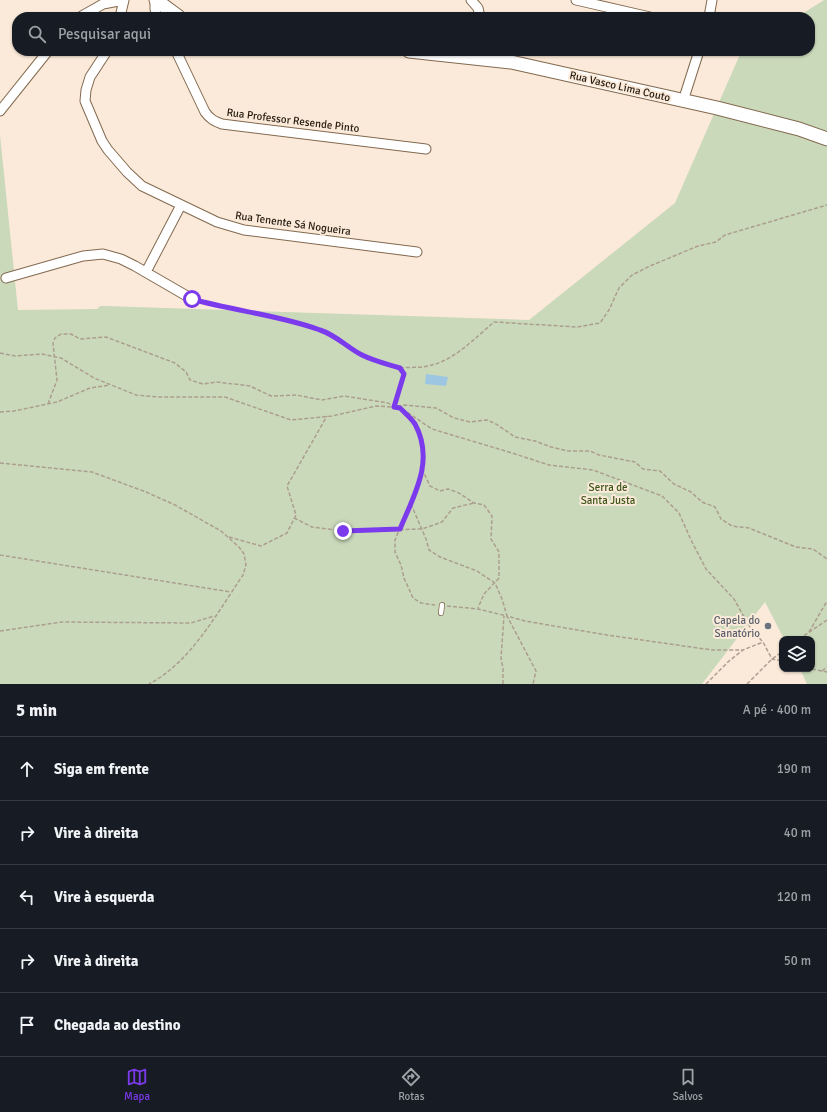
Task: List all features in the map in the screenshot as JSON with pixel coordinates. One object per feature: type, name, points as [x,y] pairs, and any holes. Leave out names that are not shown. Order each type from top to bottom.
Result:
[{"type":"street","points":[[89,12],[103,4],[124,0],[121,12]]},
{"type":"street","points":[[156,0],[168,12]]},
{"type":"street","points":[[156,0],[156,12]]},
{"type":"street","points":[[471,0],[478,8],[479,12]]},
{"type":"street","points":[[576,0],[628,12]]},
{"type":"street","points":[[710,12],[712,0]]},
{"type":"street","points":[[0,112],[44,56]]},
{"type":"street","name":"Rua Tenente Sá Nogueira","points":[[104,56],[90,77],[86,90],[85,101],[102,141],[127,172],[142,186],[217,222],[244,230],[417,252]]},
{"type":"street","name":"Rua Professor Resende Pinto","points":[[178,56],[205,112],[215,122],[426,149]]},
{"type":"street","name":"Rua Vasco Lima Couto","points":[[481,56],[683,101],[799,129],[827,139]]},
{"type":"street","points":[[504,56],[511,62]]},
{"type":"street","points":[[683,101],[697,56]]},
{"type":"street","points":[[146,272],[181,205]]},
{"type":"street","points":[[6,278],[83,256],[103,254],[121,259],[192,299]]},
{"type":"lane","points":[[441,613],[442,605]]},
{"type":"path","points":[[192,299],[218,307],[300,323],[323,331],[362,355],[400,368],[428,366],[442,362],[459,351],[494,322],[577,327],[600,323],[609,310],[619,288],[632,275],[698,246],[716,242],[725,235],[827,205]]},
{"type":"path","points":[[48,404],[57,380],[53,343],[55,338],[61,334],[71,334],[80,339],[106,337],[175,363],[186,372],[190,380],[203,384],[217,382],[250,386],[271,396],[296,395],[322,400],[344,396],[388,403],[394,407],[404,405],[436,408],[454,418],[470,422],[487,420],[496,424],[515,438],[535,441],[551,448],[568,451],[590,451],[599,455],[635,462],[643,470],[660,471],[674,484],[691,492],[702,502],[715,507],[721,518],[732,526],[749,528],[796,547],[813,549],[827,559]]},
{"type":"path","points":[[0,353],[15,356],[42,354],[55,356],[61,358],[94,378],[136,395],[159,397],[225,397],[291,420],[328,416],[376,406],[400,408],[432,429],[549,465],[593,470],[662,496],[679,512],[706,570],[734,598],[751,629],[763,642],[772,659],[779,661]]},
{"type":"path","points":[[394,407],[404,374],[400,368]]},
{"type":"path","points":[[0,412],[14,411],[57,402],[90,388],[110,385]]},
{"type":"path","points":[[400,408],[414,423],[422,441],[424,460],[420,479],[396,540],[395,552],[413,598],[421,603],[478,609],[525,621],[607,635],[712,650],[743,650]]},
{"type":"path","points":[[227,536],[261,546],[287,534],[296,514],[287,486],[328,416]]},
{"type":"path","points":[[0,463],[92,472],[146,492],[175,505],[221,531],[239,547],[244,554],[246,565],[243,575],[204,633],[172,670],[149,684]]},
{"type":"path","points":[[422,469],[430,486],[440,491],[448,489],[459,493],[474,503],[484,505],[492,516],[491,539],[499,552],[499,578],[484,594],[478,609]]},
{"type":"path","points":[[294,518],[312,527],[343,531],[422,529],[442,522],[453,508],[474,503]]},
{"type":"path","points":[[410,504],[422,529],[429,550],[440,557],[477,571],[495,583],[507,616],[536,670],[533,684]]},
{"type":"path","points":[[0,554],[231,592]]},
{"type":"path","points":[[809,632],[827,601]]},
{"type":"path","points":[[0,631],[62,622],[191,623],[216,616]]},
{"type":"path","points":[[503,684],[504,668],[501,658],[504,616]]},
{"type":"path","points":[[803,636],[827,620]]},
{"type":"path","points":[[706,684],[729,661],[743,650],[763,642]]},
{"type":"path","points":[[747,684],[779,654]]},
{"type":"path","points":[[822,671],[827,666]]},
{"type":"path","points":[[815,670],[827,672]]},
{"type":"green space","name":"Serra de Santa Justa","points":[[824,0],[827,0],[827,684],[807,684],[801,672],[815,672],[815,636],[782,636],[765,602],[702,684],[0,684],[0,135],[18,310],[97,309],[100,306],[105,306],[529,320],[675,203],[739,56],[815,56],[815,12],[805,12]]},
{"type":"water","points":[[426,374],[448,377],[446,386],[425,384]]},
{"type":"place","name":"Capela do Sanatório","points":[[768,626]]},
{"type":"route","points":[[192,299],[218,307],[247,311],[300,323],[323,331],[340,340],[362,355],[400,368],[404,374],[394,407],[400,408],[414,423],[422,441],[424,460],[420,479],[400,529],[343,531]]}]
